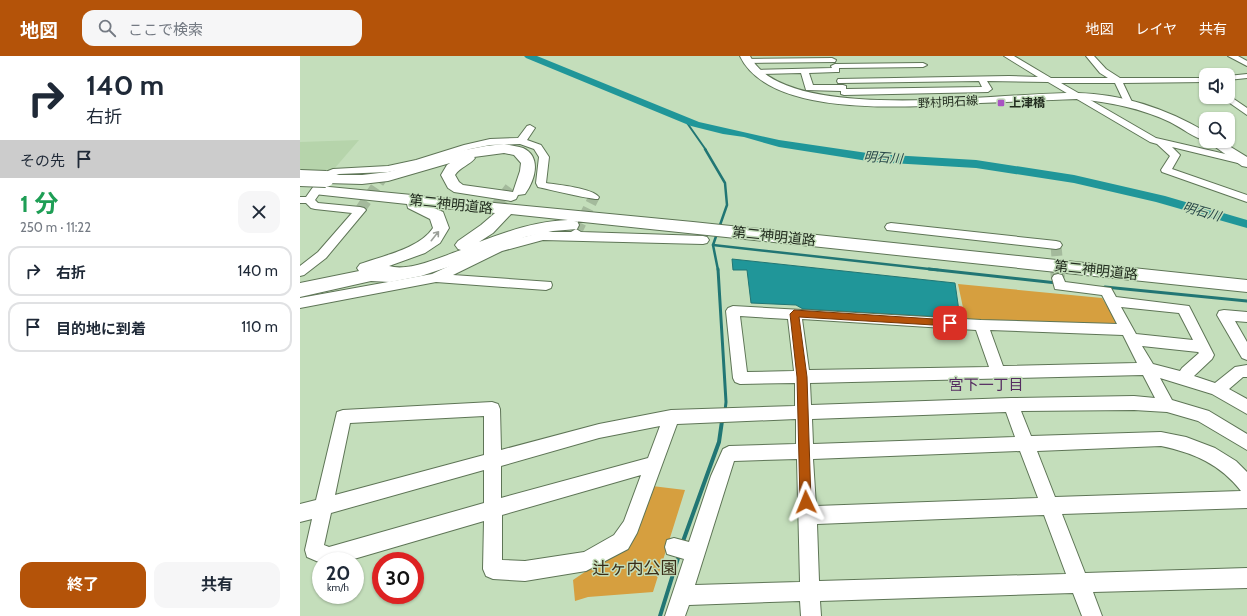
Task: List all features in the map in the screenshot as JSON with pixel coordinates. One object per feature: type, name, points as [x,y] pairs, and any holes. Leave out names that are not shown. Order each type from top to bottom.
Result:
[{"type":"highway","points":[[300,178],[313,190],[352,180],[395,176],[473,152],[496,148],[515,151],[522,154],[527,159],[528,171],[516,190],[520,163],[512,156],[501,152],[480,153],[463,160],[452,168],[448,175],[453,185],[459,189],[526,198],[545,204]]},
{"type":"highway","name":"第二神明道路","points":[[300,183],[313,190],[696,230],[748,234],[767,232],[1247,286]]},
{"type":"highway","name":"第二神明道路","points":[[313,190],[545,204],[696,230],[767,232],[1247,277]]},
{"type":"highway","points":[[349,274],[419,249],[434,239],[441,228],[437,216],[421,207],[401,202],[393,198]]},
{"type":"highway","points":[[306,282],[376,269],[432,253],[453,244],[499,214],[487,229],[468,243],[437,257],[374,276]]},
{"type":"highway","points":[[306,282],[374,276],[396,276],[437,265],[521,232],[546,226],[576,225],[696,230]]},
{"type":"main road","name":"野村明石線","points":[[746,58],[757,72],[772,82],[795,91],[827,99],[843,91],[895,104],[1077,96],[1100,98],[1128,102],[1168,116],[1199,133]]},
{"type":"main road","points":[[1224,148],[1247,163]]},
{"type":"street","points":[[918,56],[938,102]]},
{"type":"street","points":[[1008,56],[1146,136],[1160,142],[1247,163]]},
{"type":"street","points":[[1090,56],[1103,71],[1118,80],[1128,102]]},
{"type":"street","points":[[1232,56],[1247,64]]},
{"type":"street","points":[[746,58],[834,63],[923,65]]},
{"type":"street","points":[[757,72],[805,72],[834,63]]},
{"type":"street","points":[[834,63],[843,91]]},
{"type":"street","points":[[805,72],[809,88],[843,91],[988,89],[982,78]]},
{"type":"street","points":[[1235,77],[1247,76]]},
{"type":"street","points":[[843,91],[929,79],[982,78],[1050,80],[1199,80]]},
{"type":"street","points":[[1235,103],[1247,112]]},
{"type":"street","points":[[521,140],[530,128]]},
{"type":"street","points":[[306,282],[322,255],[360,210],[315,206],[313,190],[326,175],[337,171],[388,169],[418,163],[467,147],[490,142],[521,140],[538,146],[544,157],[540,183],[542,185],[583,193],[594,197]]},
{"type":"street","points":[[1160,142],[1175,155],[1166,170],[1247,200]]},
{"type":"street","points":[[891,227],[1056,245]]},
{"type":"street","points":[[435,278],[498,248],[542,236],[696,230]]},
{"type":"street","points":[[300,303],[435,278],[546,284]]},
{"type":"street","points":[[1058,278],[1060,286],[1106,291],[1168,404]]},
{"type":"street","points":[[1112,301],[1184,309],[1207,355],[1187,372],[1186,379]]},
{"type":"street","points":[[1203,347],[1129,335],[733,311],[740,378],[1148,369],[1186,379],[1217,390],[1247,407]]},
{"type":"street","points":[[794,314],[802,377],[811,616]]},
{"type":"street","points":[[1247,317],[1224,315],[1247,354]]},
{"type":"street","points":[[981,325],[998,372]]},
{"type":"street","points":[[1217,390],[1240,371],[1247,371]]},
{"type":"street","points":[[300,513],[599,431],[672,417],[1011,405],[1134,403],[1168,404],[1203,416],[1235,434],[1247,443]]},
{"type":"street","points":[[1011,405],[1028,444],[1092,616]]},
{"type":"street","points":[[654,464],[493,509],[329,557],[314,550],[343,417],[492,409],[493,509],[493,569],[525,571],[586,562],[621,542],[631,527],[672,417]]},
{"type":"street","points":[[675,616],[720,476],[729,454],[1161,439],[1184,443],[1204,450],[1225,462],[1247,485]]},
{"type":"street","points":[[806,515],[1247,499]]},
{"type":"street","points":[[674,547],[695,553]]},
{"type":"street","points":[[682,595],[1247,578]]},
{"type":"shaded area","points":[[359,140],[334,169],[300,175],[300,142]]},
{"type":"green space","points":[[958,284],[1102,298],[1119,325],[972,321],[965,317]]},
{"type":"green space","name":"辻ヶ内公園","points":[[652,486],[685,490],[653,592],[588,597],[575,601],[573,580],[632,540]]},
{"type":"water","points":[[732,259],[955,283],[960,318],[803,309],[796,305],[751,303],[747,270],[733,270]]},
{"type":"waterway","name":"明石川","points":[[529,56],[695,124],[723,131],[744,134],[779,143],[874,158],[976,164],[1074,179],[1160,199],[1247,224]]},
{"type":"waterway","points":[[685,120],[706,150]]},
{"type":"waterway","points":[[705,149],[725,183],[727,205],[713,245]]},
{"type":"waterway","points":[[713,245],[929,269]]},
{"type":"waterway","points":[[713,245],[718,270]]},
{"type":"waterway","points":[[718,269],[726,402],[725,411]]},
{"type":"waterway","points":[[929,269],[1057,283]]},
{"type":"waterway","points":[[929,269],[938,270]]},
{"type":"waterway","points":[[1105,287],[1247,301]]},
{"type":"waterway","points":[[722,422],[723,418]]},
{"type":"waterway","points":[[682,544],[719,442],[722,421]]},
{"type":"waterway","points":[[660,616],[679,555]]},
{"type":"tunnel","points":[[360,210],[388,169]]},
{"type":"tunnel","points":[[494,213],[512,189]]},
{"type":"tunnel","points":[[576,233],[594,197]]},
{"type":"tunnel","points":[[1056,245],[1058,270]]},
{"type":"tunnel","points":[[1057,269],[1058,278]]},
{"type":"place","name":"上津橋","points":[[1001,103]]},
{"type":"district","name":"宮下一丁目","points":[[986,385]]},
{"type":"route","points":[[806,502],[802,377],[794,314],[950,323]]}]
